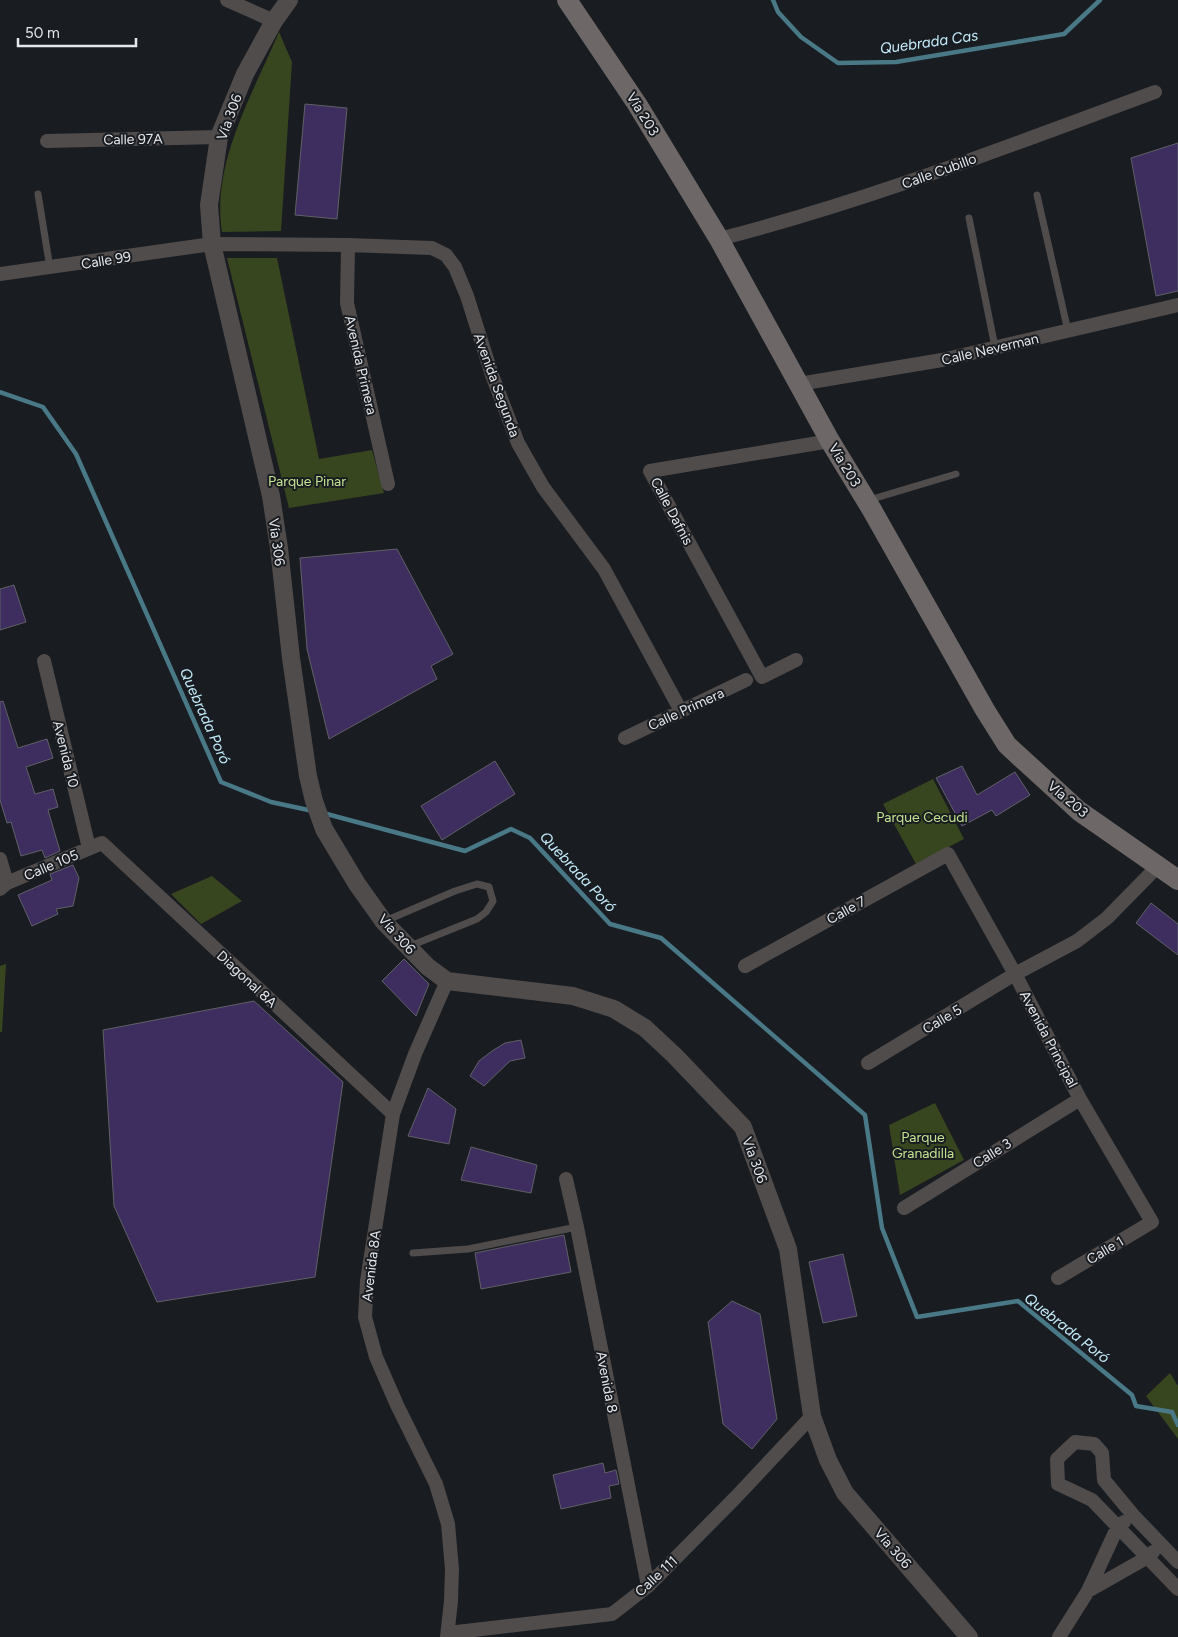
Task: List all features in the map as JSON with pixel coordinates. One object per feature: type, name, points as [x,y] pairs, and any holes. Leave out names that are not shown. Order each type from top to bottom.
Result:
[{"type":"main road","name":"Vía 203","points":[[566,0],[638,104],[719,239],[830,441],[1007,745],[1079,810],[1178,880]]},
{"type":"street","points":[[227,0],[274,21]]},
{"type":"street","name":"Vía 306","points":[[289,0],[274,21],[245,74],[219,137],[209,205],[212,244],[271,496],[308,776],[324,829],[357,884],[384,922],[428,967],[447,981],[573,996],[614,1008],[645,1028],[743,1127],[788,1249],[812,1416],[828,1460],[845,1493],[969,1637]]},
{"type":"street","name":"Calle Cubillo","points":[[719,239],[807,216],[932,174],[1155,92]]},
{"type":"street","name":"Calle 97A","points":[[47,141],[219,137]]},
{"type":"street","name":"Avenida Segunda","points":[[212,244],[432,248],[446,255],[455,267],[467,296],[492,374],[518,443],[543,487],[604,569],[681,710]]},
{"type":"street","name":"Calle 99","points":[[0,274],[212,244]]},
{"type":"street","name":"Avenida Primera","points":[[348,245],[347,303],[388,484]]},
{"type":"street","name":"Calle Neverman","points":[[800,384],[942,360],[1178,305]]},
{"type":"street","name":"Calle Dafnis","points":[[796,660],[762,677],[650,472],[830,441]]},
{"type":"street","name":"Avenida 10","points":[[44,661],[96,846]]},
{"type":"street","name":"Calle Primera","points":[[625,738],[746,680]]},
{"type":"street","name":"Calle 105","points":[[4,886],[96,846]]},
{"type":"street","name":"Diagonal 8A","points":[[96,846],[393,1114]]},
{"type":"street","name":"Calle 7","points":[[745,966],[948,854]]},
{"type":"street","name":"Avenida Principal","points":[[948,854],[1015,974],[1080,1099],[1152,1222]]},
{"type":"street","points":[[0,859],[4,886]]},
{"type":"street","name":"Calle 5","points":[[868,1063],[1015,974],[1077,941],[1107,918],[1158,866]]},
{"type":"street","name":"Avenida 8A","points":[[447,981],[415,1054],[393,1114],[367,1281],[365,1317],[376,1357],[436,1484],[448,1524],[452,1569],[448,1635]]},
{"type":"street","name":"Calle 3","points":[[904,1208],[1080,1099]]},
{"type":"street","name":"Avenida 8","points":[[566,1179],[648,1586]]},
{"type":"street","name":"Calle 1","points":[[1058,1278],[1152,1222]]},
{"type":"street","name":"Calle 111","points":[[448,1635],[612,1614],[648,1586],[736,1497],[812,1416]]},
{"type":"street","points":[[1178,1562],[1133,1515],[1104,1480],[1102,1453],[1094,1444],[1075,1442],[1057,1459],[1058,1484],[1092,1500],[1178,1589]]},
{"type":"street","points":[[1060,1637],[1088,1592],[1118,1526],[1133,1515]]},
{"type":"street","points":[[1088,1592],[1148,1558],[1161,1545]]},
{"type":"lane","points":[[38,194],[50,268]]},
{"type":"lane","points":[[1037,195],[1068,331]]},
{"type":"lane","points":[[969,218],[995,347]]},
{"type":"lane","points":[[866,501],[956,474]]},
{"type":"lane","points":[[384,922],[455,891],[476,884],[488,887],[493,901],[486,912],[477,918],[408,947]]},
{"type":"lane","points":[[413,1253],[468,1249],[577,1227]]},
{"type":"green space","points":[[279,32],[292,62],[281,231],[222,232],[220,206],[228,155],[247,104]]},
{"type":"green space","name":"Parque Pinar","points":[[227,258],[277,258],[319,459],[372,450],[384,493],[289,508]]},
{"type":"green space","name":"Parque Cecudi","points":[[933,779],[964,839],[916,864],[883,804]]},
{"type":"green space","points":[[212,876],[242,901],[201,924],[171,894]]},
{"type":"green space","points":[[6,964],[2,1032],[0,1032],[0,966]]},
{"type":"green space","name":"Parque Granadilla","points":[[935,1103],[964,1160],[900,1195],[889,1125]]},
{"type":"green space","points":[[1170,1373],[1178,1386],[1178,1439],[1146,1396]]},
{"type":"building","points":[[305,104],[347,108],[337,219],[295,215]]},
{"type":"building","points":[[1178,143],[1178,291],[1156,296],[1131,158]]},
{"type":"building","points":[[397,549],[453,654],[431,666],[437,679],[329,739],[307,649],[300,558]]},
{"type":"building","points":[[14,585],[26,622],[0,630],[0,589]]},
{"type":"building","points":[[3,701],[18,748],[47,739],[53,758],[26,767],[35,794],[53,789],[58,807],[48,810],[60,851],[45,858],[42,850],[21,856],[11,822],[7,823],[0,800],[0,702]]},
{"type":"building","points":[[495,761],[515,794],[442,840],[421,806]]},
{"type":"building","points":[[962,766],[977,795],[1015,772],[1030,795],[996,816],[992,810],[962,826],[936,778]]},
{"type":"building","points":[[73,865],[79,878],[73,906],[56,909],[58,914],[32,926],[18,895],[52,880],[50,874]]},
{"type":"building","points":[[1151,903],[1178,924],[1178,955],[1136,923]]},
{"type":"building","points":[[404,959],[429,984],[416,1016],[382,981]]},
{"type":"building","points":[[254,1001],[343,1082],[315,1277],[157,1302],[114,1206],[103,1030]]},
{"type":"building","points":[[521,1040],[525,1058],[510,1061],[484,1086],[470,1076],[479,1061],[492,1051],[505,1043]]},
{"type":"building","points":[[428,1088],[456,1109],[449,1144],[408,1136]]},
{"type":"building","points":[[471,1147],[537,1165],[531,1193],[461,1180]]},
{"type":"building","points":[[564,1235],[571,1272],[481,1289],[475,1253]]},
{"type":"building","points":[[843,1254],[857,1316],[823,1323],[809,1262]]},
{"type":"building","points":[[732,1301],[760,1314],[777,1419],[752,1449],[723,1424],[708,1322]]},
{"type":"building","points":[[603,1463],[605,1473],[616,1470],[619,1484],[609,1486],[611,1498],[561,1509],[553,1475]]},
{"type":"waterway","name":"Quebrada Cas","points":[[773,0],[778,12],[801,37],[838,63],[896,62],[1064,34],[1100,0]]},
{"type":"waterway","name":"Quebrada Poró","points":[[0,392],[43,407],[76,454],[221,782],[271,802],[313,811]]},
{"type":"waterway","name":"Quebrada Poró","points":[[323,813],[465,851],[511,829],[530,838],[610,924],[661,938],[865,1115],[882,1228],[917,1317],[1018,1301],[1132,1395],[1136,1406],[1172,1412],[1178,1425]]}]
